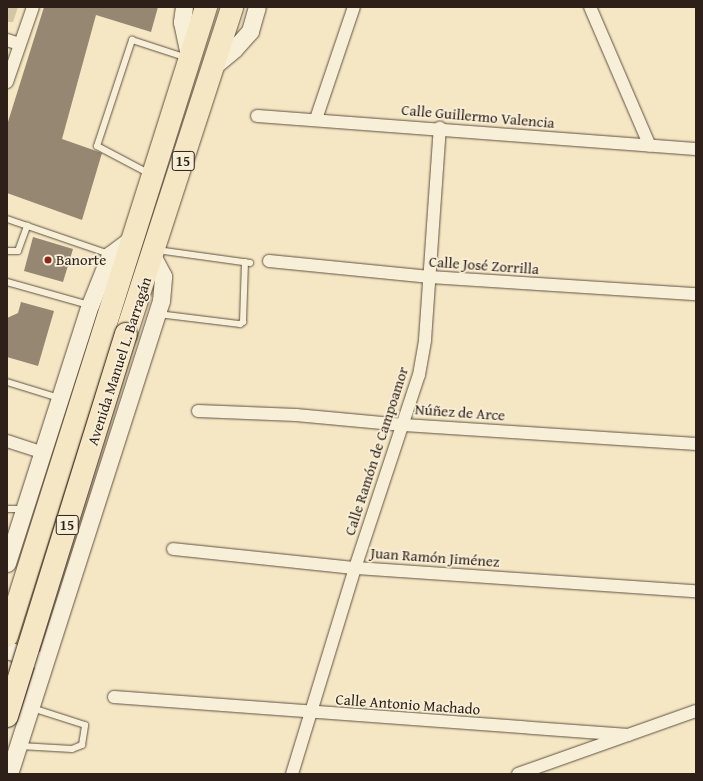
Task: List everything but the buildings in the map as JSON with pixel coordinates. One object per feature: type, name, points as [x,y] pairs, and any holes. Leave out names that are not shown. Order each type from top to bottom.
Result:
[{"type":"highway","name":"Avenida Manuel L. Barragán","points":[[7,636],[206,7]]},
{"type":"highway","name":"Avenida Manuel L. Barragán","points":[[20,707],[126,334],[215,65],[232,7]]},
{"type":"street","points":[[7,82],[33,7]]},
{"type":"street","points":[[184,7],[182,22],[190,59]]},
{"type":"street","points":[[215,65],[234,49],[250,31],[257,7]]},
{"type":"street","points":[[316,119],[354,7]]},
{"type":"street","points":[[590,7],[650,146]]},
{"type":"street","points":[[7,40],[19,44]]},
{"type":"street","name":"Calle Guillermo Valencia","points":[[257,116],[440,128],[696,149]]},
{"type":"street","name":"Calle Ramón de Campoamor","points":[[292,774],[355,568],[404,425],[419,375],[425,340],[440,128]]},
{"type":"street","points":[[7,563],[41,452],[90,305],[110,255],[134,238]]},
{"type":"street","points":[[9,774],[17,746],[20,707],[46,662],[157,314],[163,276],[154,253]]},
{"type":"street","name":"Calle José Zorrilla","points":[[269,261],[430,277],[696,294]]},
{"type":"street","name":"Núñez de Arce","points":[[198,411],[296,415],[404,425],[696,444]]},
{"type":"street","points":[[7,441],[41,452]]},
{"type":"street","name":"Juan Ramón Jiménez","points":[[173,550],[355,568],[696,590]]},
{"type":"street","points":[[7,650],[46,662]]},
{"type":"street","name":"Calle Antonio Machado","points":[[114,698],[311,714],[629,735],[696,711]]},
{"type":"street","points":[[518,774],[629,735]]},
{"type":"lane","points":[[153,176],[97,146],[132,40],[190,59]]},
{"type":"lane","points":[[7,219],[110,255]]},
{"type":"lane","points":[[7,251],[18,251],[27,226]]},
{"type":"lane","points":[[154,253],[247,262],[243,322],[240,324],[157,314]]},
{"type":"lane","points":[[7,282],[90,305]]},
{"type":"lane","points":[[7,382],[59,399]]},
{"type":"lane","points":[[7,509],[24,510]]},
{"type":"lane","points":[[7,697],[20,707],[85,725],[82,745],[72,749],[17,746]]},
{"type":"shaded area","points":[[7,7],[18,7],[13,22],[7,22]]},
{"type":"place","name":"Banorte","points":[[48,260]]}]
